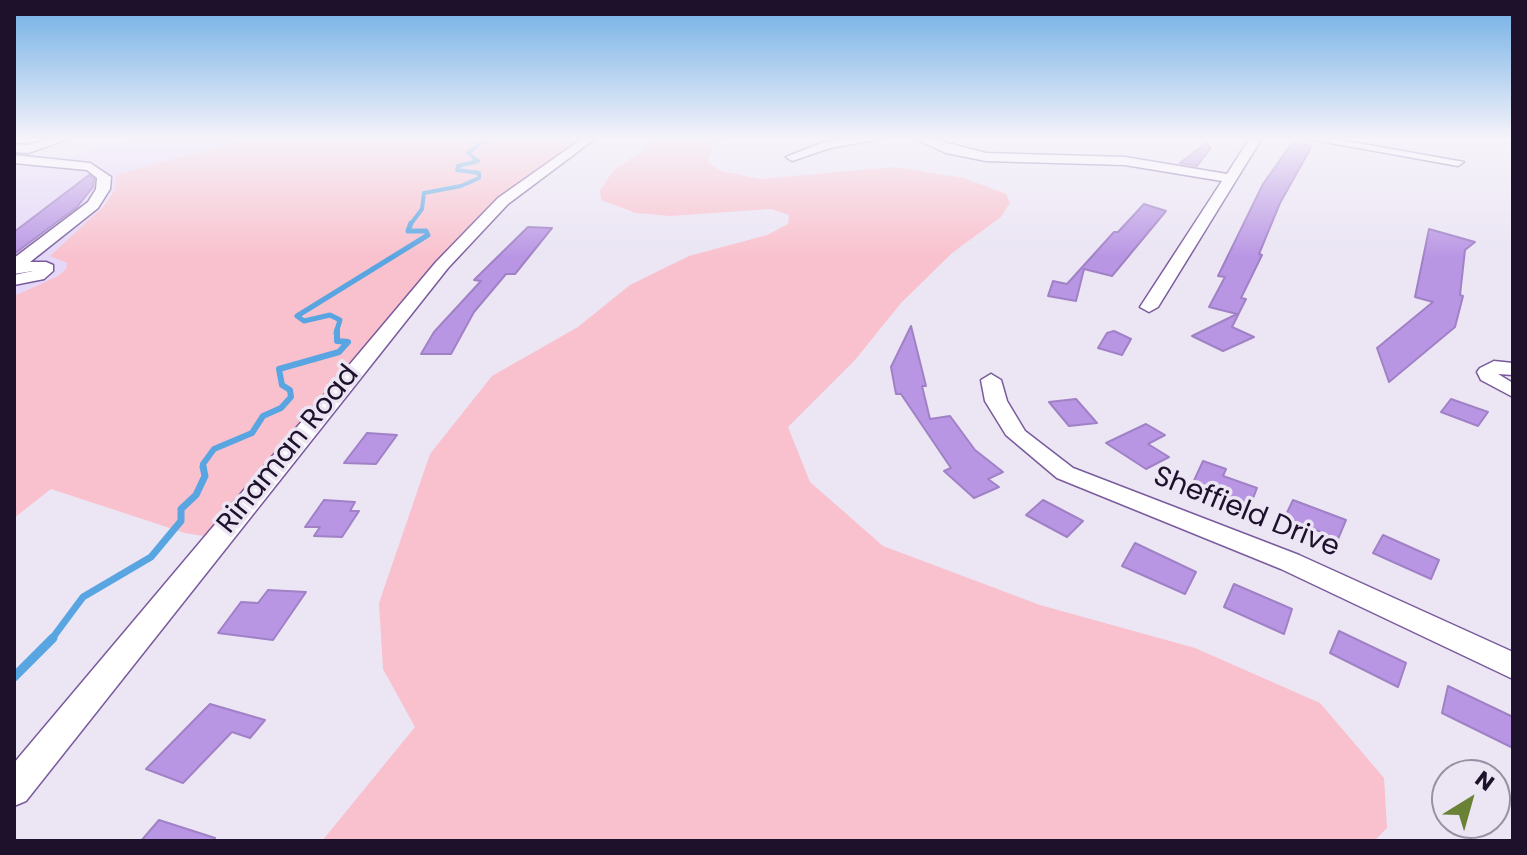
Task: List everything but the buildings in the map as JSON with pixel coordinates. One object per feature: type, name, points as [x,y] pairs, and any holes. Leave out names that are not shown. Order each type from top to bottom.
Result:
[{"type":"street","points":[[14,268],[93,205],[103,189],[104,178]]},
{"type":"street","name":"Rinaman Road","points":[[14,789],[449,257],[532,178]]},
{"type":"street","points":[[1149,307],[1231,179],[1225,178]]},
{"type":"street","points":[[14,268],[40,265],[47,268],[38,275],[14,280]]},
{"type":"street","points":[[1513,369],[1494,367],[1487,372],[1491,380],[1513,391]]},
{"type":"street","name":"Sheffield Drive","points":[[991,380],[996,401],[1009,425],[1029,447],[1065,473],[1111,494],[1290,562],[1513,666]]},
{"type":"shaded area","points":[[14,178],[115,178],[116,188],[60,260],[67,263],[66,269],[58,276],[14,296]]},
{"type":"shaded area","points":[[115,178],[535,178],[503,201],[217,538],[185,533],[51,489],[14,518],[14,296],[58,276],[66,269],[67,263],[50,256],[103,207],[116,188]]},
{"type":"shaded area","points":[[608,178],[963,178],[1006,194],[1010,203],[1001,217],[952,253],[901,303],[855,360],[788,427],[810,482],[883,546],[1040,605],[1195,648],[1320,703],[1384,778],[1387,828],[1374,841],[322,841],[415,727],[383,669],[379,603],[430,454],[492,376],[578,327],[630,285],[689,256],[767,235],[788,224],[789,215],[771,209],[670,216],[636,213],[601,200],[600,190]]},
{"type":"waterway","points":[[410,224],[422,209],[424,193],[461,186],[479,178]]},
{"type":"waterway","points":[[336,333],[340,320],[330,315],[304,321],[297,316],[428,235],[426,231],[408,231],[410,224]]},
{"type":"waterway","points":[[204,469],[203,464],[214,449],[252,433],[263,416],[281,408],[291,397],[290,390],[282,385],[279,369],[339,352],[348,342],[337,341],[337,331]]},
{"type":"waterway","points":[[51,640],[83,597],[151,557],[181,521],[181,509],[196,495],[205,476],[203,467]]},
{"type":"waterway","points":[[14,677],[51,640]]}]
